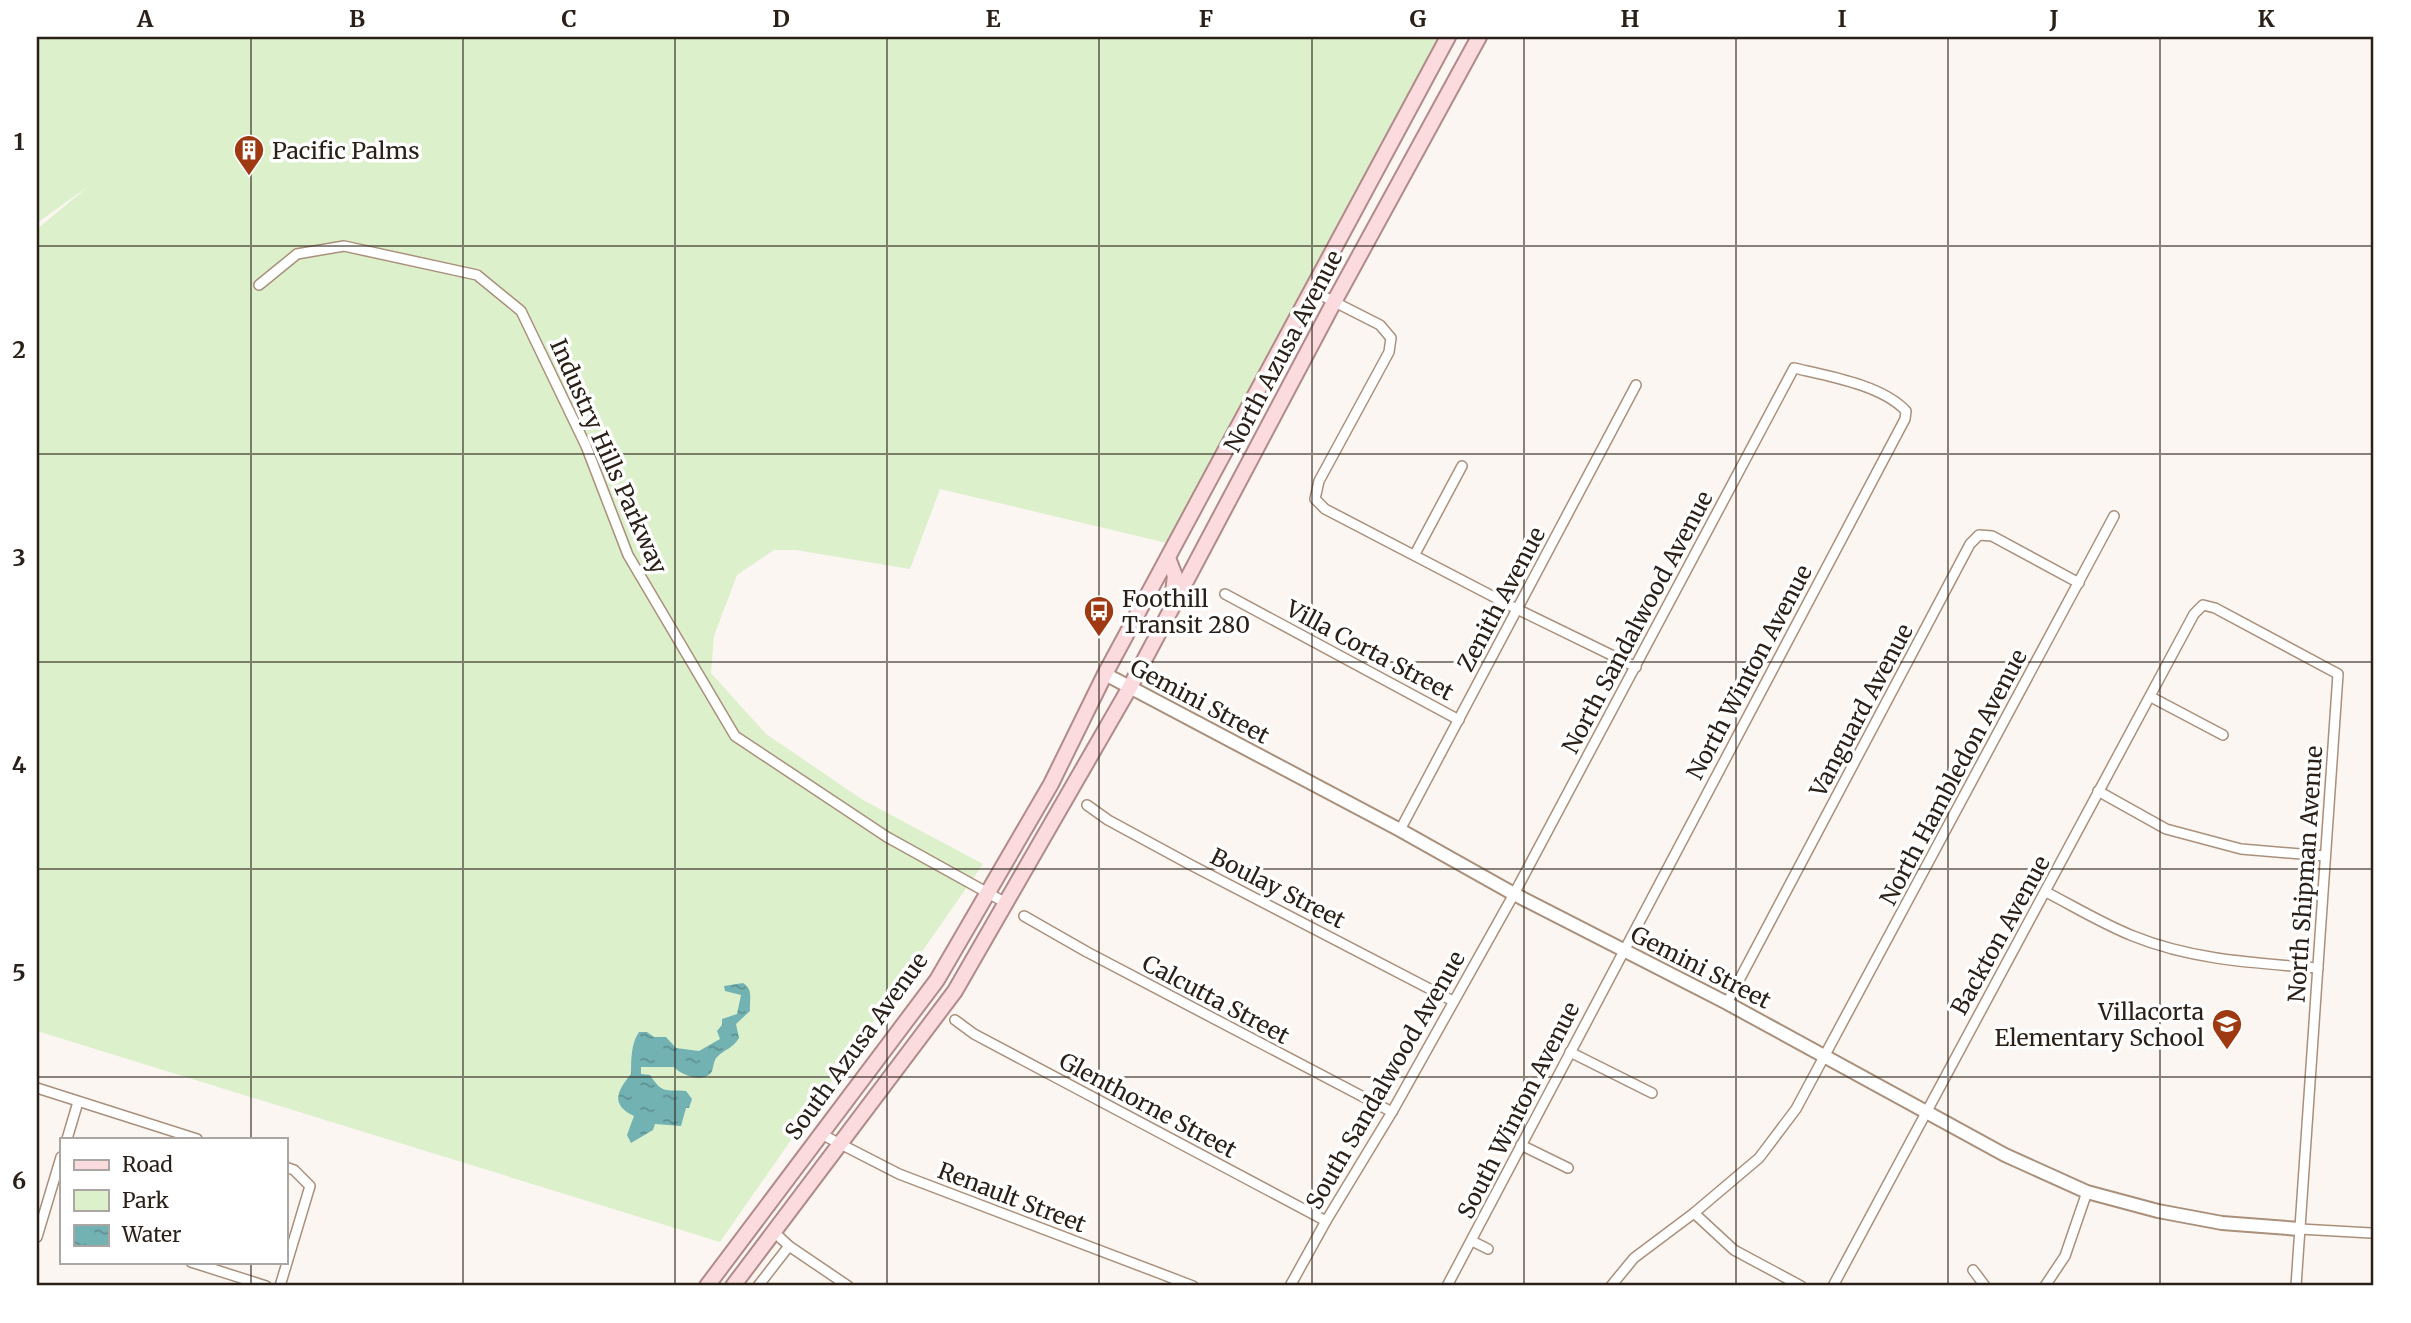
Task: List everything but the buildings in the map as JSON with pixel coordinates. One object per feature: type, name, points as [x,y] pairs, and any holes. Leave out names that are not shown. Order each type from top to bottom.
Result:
[{"type":"main road","name":"North Azusa Avenue","points":[[1105,674],[1448,37]]},
{"type":"main road","name":"North Azusa Avenue","points":[[1130,687],[1334,302],[1479,37]]},
{"type":"main road","points":[[1168,558],[1175,576],[1170,611]]},
{"type":"main road","name":"South Azusa Avenue","points":[[707,1286],[937,980],[1051,784],[1105,674]]},
{"type":"main road","name":"South Azusa Avenue","points":[[733,1286],[841,1146],[955,991],[1130,687]]},
{"type":"street","name":"Industry Hills Parkway","points":[[259,285],[298,254],[344,246],[477,275],[521,311],[586,446],[628,555],[735,736],[887,838],[1006,903]]},
{"type":"street","points":[[1313,291],[1380,325],[1391,338],[1389,352],[1319,481],[1315,499],[1325,509],[1517,609],[1636,667]]},
{"type":"street","name":"North Sandalwood Avenue","points":[[1514,894],[1794,368],[1853,382],[1898,402],[1906,411]]},
{"type":"street","name":"Zenith Avenue","points":[[1400,830],[1636,385]]},
{"type":"street","name":"North Winton Avenue","points":[[1623,951],[1905,419],[1906,411]]},
{"type":"street","points":[[1415,554],[1462,467]]},
{"type":"street","name":"North Hambledon Avenue","points":[[1611,1286],[1634,1258],[1694,1213],[1759,1157],[1796,1109],[2114,516]]},
{"type":"street","name":"Vanguard Avenue","points":[[1727,1003],[1970,544],[1979,535],[1992,536],[2079,583]]},
{"type":"street","name":"Villa Corta Street","points":[[1225,594],[1459,720]]},
{"type":"street","name":"Backton Avenue","points":[[1833,1286],[2194,614],[2203,604]]},
{"type":"street","name":"North Shipman Avenue","points":[[2203,604],[2215,607],[2338,674],[2296,1286]]},
{"type":"street","name":"Gemini Street","points":[[1105,674],[1400,830],[1514,894],[1825,1055],[2005,1155],[2087,1192],[2158,1211],[2222,1223],[2300,1229]]},
{"type":"street","points":[[2151,696],[2223,735]]},
{"type":"street","points":[[2098,791],[2166,829],[2241,849],[2325,856]]},
{"type":"street","name":"Boulay Street","points":[[1087,805],[1108,820],[1191,865],[1453,1001]]},
{"type":"street","points":[[2046,892],[2133,936],[2198,955],[2215,959],[2318,968]]},
{"type":"street","name":"South Sandalwood Avenue","points":[[1290,1286],[1325,1221],[1392,1112],[1514,894]]},
{"type":"street","name":"Calcutta Street","points":[[1024,916],[1087,953],[1392,1112]]},
{"type":"street","name":"South Winton Avenue","points":[[1447,1286],[1623,951]]},
{"type":"street","name":"Glenthorne Street","points":[[954,1020],[974,1034],[1325,1221]]},
{"type":"street","points":[[1570,1052],[1652,1093]]},
{"type":"street","points":[[37,1088],[194,1138]]},
{"type":"street","points":[[67,1138],[78,1102]]},
{"type":"street","name":"Renault Street","points":[[821,1135],[899,1174],[1193,1286]]},
{"type":"street","points":[[1521,1145],[1569,1168]]},
{"type":"street","points":[[37,1237],[60,1160]]},
{"type":"street","points":[[287,1168],[294,1170],[310,1186],[287,1263]]},
{"type":"street","points":[[2045,1286],[2065,1256],[2087,1192]]},
{"type":"street","points":[[1694,1213],[1734,1250],[1801,1286]]},
{"type":"street","points":[[2300,1229],[2371,1233]]},
{"type":"street","points":[[773,1231],[789,1246],[848,1286]]},
{"type":"street","points":[[1472,1241],[1488,1249]]},
{"type":"street","points":[[758,1286],[789,1246]]},
{"type":"street","points":[[197,1264],[266,1286]]},
{"type":"street","points":[[280,1286],[287,1264]]},
{"type":"street","points":[[1973,1270],[1984,1286]]},
{"type":"green space","points":[[37,37],[1443,37],[1167,543],[940,489],[910,569],[796,550],[774,550],[737,575],[714,636],[711,673],[766,734],[863,800],[983,864],[720,1242],[37,1031],[37,229],[90,185],[37,223]]},
{"type":"water","points":[[743,983],[750,992],[750,1011],[736,1024],[739,1038],[717,1057],[711,1073],[697,1078],[681,1073],[674,1067],[641,1067],[641,1074],[650,1075],[662,1088],[686,1091],[692,1099],[689,1108],[686,1108],[681,1126],[655,1124],[653,1130],[631,1143],[627,1135],[634,1116],[621,1107],[618,1097],[631,1074],[631,1057],[636,1036],[639,1032],[647,1032],[654,1037],[666,1037],[676,1048],[699,1051],[720,1039],[717,1031],[722,1025],[722,1019],[737,1014],[741,995],[725,991],[724,986]]},
{"type":"place","name":"Pacific Palms","points":[[249,177]]},
{"type":"place","name":"Foothill Transit 280","points":[[1099,638]]},
{"type":"place","name":"Villacorta Elementary School","points":[[2227,1051]]}]
